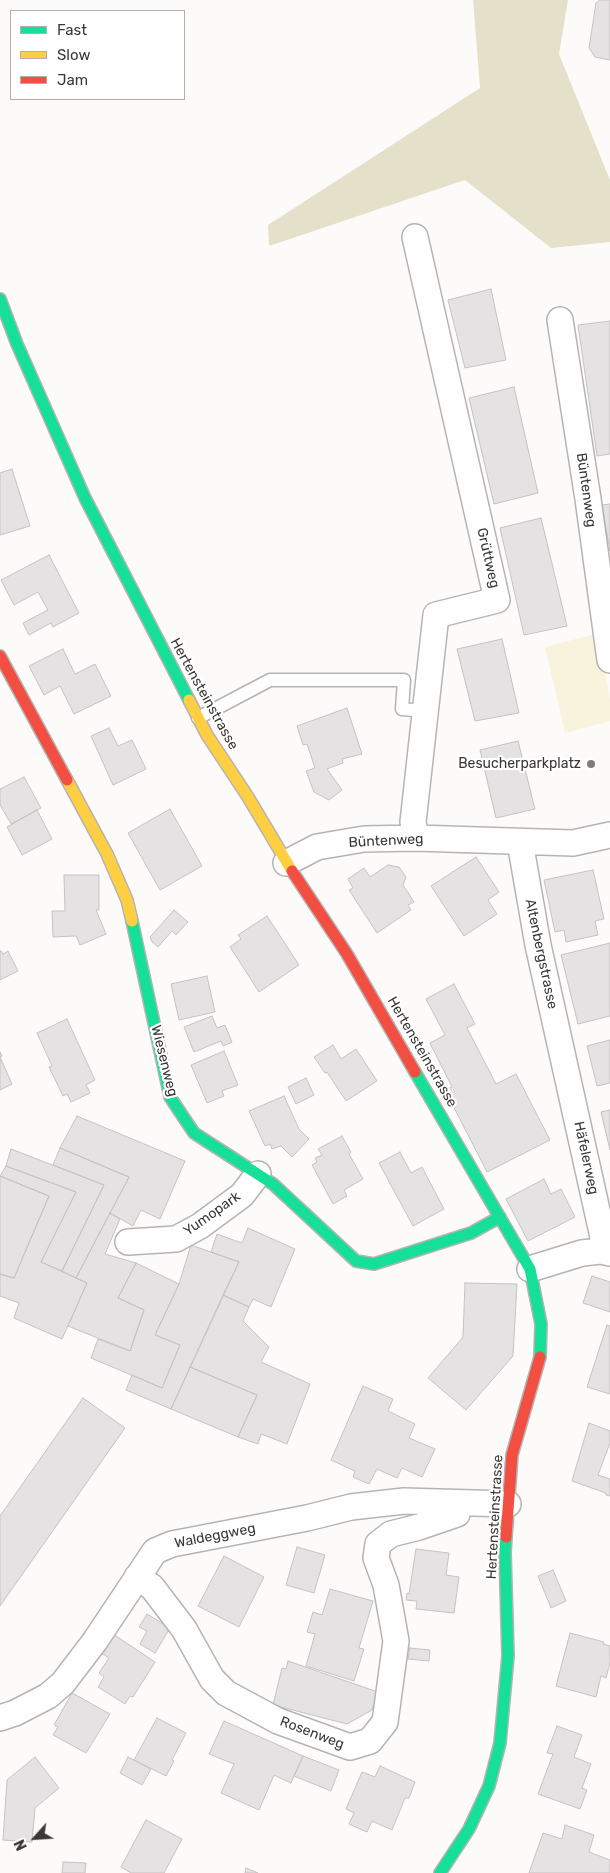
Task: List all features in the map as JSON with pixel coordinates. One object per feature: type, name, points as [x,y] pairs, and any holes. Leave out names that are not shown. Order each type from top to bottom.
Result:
[{"type":"street","name":"Grüttweg","points":[[415,237],[497,600],[436,615],[413,822],[416,838]]},
{"type":"street","name":"Hertensteinstrasse","points":[[0,299],[8,347],[207,735],[248,797],[286,863],[347,954],[530,1269],[541,1324],[540,1357],[512,1455],[505,1552],[508,1656],[500,1743],[489,1786],[469,1829],[440,1873]]},
{"type":"street","name":"Büntenweg","points":[[560,320],[610,660]]},
{"type":"street","name":"Wiesenweg","points":[[0,656],[107,854],[127,900],[170,1096],[194,1133],[273,1184],[356,1261],[374,1264],[471,1233],[500,1216]]},
{"type":"street","name":"Büntenweg","points":[[286,863],[317,847],[364,840],[416,838],[574,843],[610,835]]},
{"type":"street","name":"Altenbergstrasse","points":[[520,842],[538,945],[565,1065]]},
{"type":"street","name":"Häfelerweg","points":[[530,1269],[582,1253],[605,1252],[565,1065]]},
{"type":"street","name":"Yumopark","points":[[128,1242],[176,1239],[200,1226],[242,1196],[258,1174]]},
{"type":"street","name":"Waldeggweg","points":[[0,1718],[15,1713],[48,1696],[63,1683],[95,1642],[155,1551],[172,1544],[307,1518],[351,1507],[404,1502],[508,1504]]},
{"type":"street","name":"Rosenweg","points":[[137,1577],[152,1587],[184,1629],[212,1679],[226,1693],[278,1721],[350,1747],[370,1741],[385,1722],[396,1641],[386,1585],[376,1558],[378,1544],[391,1534],[457,1514],[459,1504]]},
{"type":"lane","points":[[198,718],[270,680],[404,680],[402,709],[426,711]]},
{"type":"shaded area","points":[[473,0],[568,0],[559,54],[610,180],[610,242],[551,248],[465,180],[269,246],[268,225],[480,88]]},
{"type":"shaded area","points":[[599,633],[610,700],[610,721],[565,733],[545,647]]},
{"type":"building","points":[[600,0],[610,0],[610,60],[595,57],[589,48],[596,3]]},
{"type":"building","points":[[491,289],[506,360],[465,368],[448,300]]},
{"type":"building","points":[[610,321],[610,454],[597,456],[578,325]]},
{"type":"building","points":[[514,387],[538,493],[494,504],[469,398]]},
{"type":"building","points":[[12,469],[30,526],[0,535],[0,473]]},
{"type":"building","points":[[610,504],[610,551],[602,505]]},
{"type":"building","points":[[541,518],[567,626],[524,635],[500,528]]},
{"type":"building","points":[[49,555],[79,613],[53,627],[51,623],[29,635],[23,623],[48,610],[38,592],[14,605],[1,580]]},
{"type":"building","points":[[502,639],[519,713],[475,721],[457,649]]},
{"type":"building","points":[[63,649],[75,674],[95,664],[111,696],[74,714],[60,686],[44,695],[29,666]]},
{"type":"building","points":[[347,708],[362,754],[342,759],[343,763],[327,769],[342,790],[329,800],[314,792],[306,771],[315,768],[307,744],[303,745],[297,726]]},
{"type":"building","points":[[109,728],[118,746],[132,740],[146,769],[113,785],[91,736]]},
{"type":"building","points":[[518,741],[535,809],[496,818],[480,750]]},
{"type":"building","points":[[24,777],[41,808],[11,824],[0,805],[0,789]]},
{"type":"building","points":[[170,809],[202,866],[160,890],[128,833]]},
{"type":"building","points":[[37,810],[52,839],[22,855],[7,827]]},
{"type":"building","points":[[476,857],[499,892],[488,900],[497,914],[464,936],[431,886]]},
{"type":"building","points":[[388,865],[399,867],[406,877],[403,885],[414,902],[408,905],[411,910],[377,933],[349,890],[353,888],[348,879],[364,868],[370,877]]},
{"type":"building","points":[[593,870],[604,919],[595,921],[598,935],[566,942],[564,930],[555,932],[544,880]]},
{"type":"building","points":[[64,875],[99,875],[99,910],[96,910],[106,934],[80,945],[76,936],[53,937],[52,911],[65,911]]},
{"type":"building","points":[[174,910],[188,922],[176,935],[172,931],[158,947],[152,942],[150,937]]},
{"type":"building","points":[[267,916],[299,965],[259,992],[230,947],[241,939],[238,935]]},
{"type":"building","points":[[610,943],[610,1016],[578,1024],[561,955]]},
{"type":"building","points":[[0,951],[3,954],[8,951],[18,971],[0,980]]},
{"type":"building","points":[[207,976],[215,1012],[179,1020],[171,984]]},
{"type":"building","points":[[454,984],[475,1024],[467,1028],[496,1084],[516,1074],[550,1140],[487,1172],[445,1090],[452,1087],[430,1043],[445,1035],[426,999]]},
{"type":"building","points":[[212,1016],[217,1028],[225,1025],[232,1042],[223,1046],[221,1041],[194,1052],[184,1027]]},
{"type":"building","points":[[67,1019],[95,1080],[86,1085],[90,1093],[71,1102],[67,1094],[63,1096],[49,1067],[52,1066],[37,1033]]},
{"type":"building","points":[[610,1040],[610,1083],[597,1086],[587,1046]]},
{"type":"building","points":[[333,1045],[341,1059],[356,1049],[377,1081],[346,1101],[327,1072],[325,1073],[314,1057]]},
{"type":"building","points":[[224,1051],[238,1085],[222,1091],[224,1096],[207,1103],[191,1065]]},
{"type":"building","points":[[0,1057],[12,1084],[0,1090]]},
{"type":"building","points":[[306,1078],[314,1095],[296,1104],[288,1087]]},
{"type":"building","points":[[284,1096],[299,1129],[309,1139],[292,1157],[281,1146],[272,1149],[270,1144],[265,1146],[249,1111]]},
{"type":"building","points":[[610,1110],[610,1150],[601,1112]]},
{"type":"building","points":[[77,1116],[185,1161],[160,1219],[141,1210],[133,1226],[110,1213],[129,1177],[60,1148]]},
{"type":"building","points":[[342,1136],[351,1152],[349,1154],[363,1179],[344,1190],[347,1196],[333,1204],[312,1165],[317,1162],[315,1158],[322,1155],[318,1149]]},
{"type":"building","points":[[60,1148],[129,1177],[76,1278],[62,1271],[104,1185],[53,1165]]},
{"type":"building","points":[[11,1149],[104,1185],[62,1271],[41,1262],[76,1192],[6,1166]]},
{"type":"building","points":[[400,1152],[411,1173],[422,1167],[444,1209],[413,1226],[379,1163]]},
{"type":"building","points":[[6,1166],[76,1192],[41,1262],[87,1283],[62,1339],[14,1318],[19,1303],[0,1296],[0,1274],[14,1278],[49,1196],[0,1176]]},
{"type":"building","points":[[0,1176],[49,1196],[14,1278],[0,1274]]},
{"type":"building","points":[[544,1179],[551,1194],[561,1189],[575,1217],[528,1241],[506,1199]]},
{"type":"building","points":[[110,1213],[120,1219],[105,1254],[136,1263],[118,1298],[144,1310],[130,1351],[68,1326],[87,1283],[76,1278]]},
{"type":"building","points":[[248,1228],[295,1249],[271,1307],[253,1299],[249,1307],[223,1295],[239,1262],[211,1252],[217,1234],[242,1243]]},
{"type":"building","points":[[191,1245],[239,1262],[171,1409],[126,1390],[132,1375],[162,1388],[180,1345],[155,1335],[179,1284]]},
{"type":"building","points":[[136,1263],[179,1284],[155,1335],[180,1345],[162,1388],[91,1358],[98,1339],[130,1351],[144,1310],[118,1298]]},
{"type":"building","points":[[592,1276],[610,1282],[610,1312],[583,1303]]},
{"type":"building","points":[[465,1283],[517,1284],[513,1356],[466,1410],[428,1378],[463,1337]]},
{"type":"building","points":[[223,1295],[249,1307],[243,1321],[269,1347],[261,1362],[310,1384],[287,1444],[261,1434],[258,1444],[238,1437],[257,1395],[190,1367]]},
{"type":"building","points":[[607,1325],[610,1326],[610,1394],[587,1387]]},
{"type":"building","points":[[190,1367],[257,1395],[238,1437],[171,1409]]},
{"type":"building","points":[[363,1386],[393,1399],[388,1411],[415,1424],[409,1438],[435,1449],[422,1477],[402,1468],[397,1478],[377,1469],[369,1484],[353,1477],[355,1471],[331,1460]]},
{"type":"building","points":[[83,1398],[125,1428],[0,1606],[0,1516]]},
{"type":"building","points":[[589,1423],[610,1431],[610,1443],[598,1475],[610,1479],[610,1496],[572,1481]]},
{"type":"building","points":[[297,1547],[325,1555],[314,1593],[286,1585]]},
{"type":"building","points":[[416,1549],[449,1553],[446,1575],[459,1577],[454,1613],[416,1609],[417,1601],[406,1600],[407,1593],[409,1594]]},
{"type":"building","points":[[224,1556],[264,1577],[239,1627],[198,1606]]},
{"type":"building","points":[[553,1570],[566,1601],[551,1608],[538,1576]]},
{"type":"building","points":[[330,1589],[373,1601],[359,1648],[364,1649],[354,1681],[306,1666],[315,1634],[307,1632],[313,1612],[322,1615]]},
{"type":"building","points":[[147,1614],[170,1628],[155,1653],[140,1644],[147,1631],[139,1627]]},
{"type":"building","points":[[570,1633],[604,1642],[603,1644],[610,1646],[610,1663],[606,1678],[601,1676],[596,1697],[556,1686]]},
{"type":"building","points":[[113,1634],[155,1662],[133,1697],[130,1696],[125,1704],[98,1687],[104,1677],[99,1673],[109,1658],[101,1653]]},
{"type":"building","points":[[410,1648],[430,1650],[429,1661],[408,1659]]},
{"type":"building","points":[[288,1661],[378,1692],[372,1710],[347,1724],[273,1705],[282,1668],[286,1669]]},
{"type":"building","points":[[72,1693],[110,1714],[86,1753],[53,1735],[58,1727],[54,1725]]},
{"type":"building","points":[[157,1718],[186,1733],[166,1776],[134,1760]]},
{"type":"building","points":[[224,1721],[303,1756],[291,1783],[274,1775],[259,1810],[221,1793],[234,1764],[209,1754]]},
{"type":"building","points":[[557,1726],[582,1735],[574,1757],[591,1764],[582,1788],[587,1790],[580,1809],[538,1794],[553,1754],[547,1753]]},
{"type":"building","points":[[303,1756],[339,1770],[331,1791],[294,1776]]},
{"type":"building","points":[[35,1757],[59,1788],[35,1808],[32,1842],[3,1840],[7,1780]]},
{"type":"building","points":[[128,1757],[151,1769],[142,1785],[120,1773]]},
{"type":"building","points":[[380,1766],[415,1782],[409,1798],[405,1798],[392,1830],[372,1821],[367,1832],[349,1824],[354,1813],[346,1809],[362,1772],[375,1777]]},
{"type":"building","points":[[146,1820],[182,1839],[164,1873],[131,1873],[121,1867]]},
{"type":"building","points":[[565,1825],[594,1835],[589,1852],[610,1860],[610,1873],[529,1873],[543,1833],[562,1839]]},
{"type":"building","points":[[63,1862],[86,1863],[85,1873],[62,1873]]},
{"type":"building","points":[[246,1868],[258,1873],[245,1873]]},
{"type":"traffic: fast","points":[[0,299],[17,344],[85,498],[189,700]]},
{"type":"traffic: fast","points":[[132,921],[170,1097],[194,1133],[273,1184],[356,1261],[374,1264],[471,1233],[500,1217]]},
{"type":"traffic: fast","points":[[415,1072],[530,1269],[541,1324],[540,1357]]},
{"type":"traffic: fast","points":[[440,1873],[469,1829],[489,1786],[500,1743],[508,1656],[506,1537]]},
{"type":"traffic: slow","points":[[189,700],[207,735],[248,797],[292,871]]},
{"type":"traffic: slow","points":[[67,780],[107,854],[127,900],[132,921]]},
{"type":"traffic: jam","points":[[0,656],[67,780]]},
{"type":"traffic: jam","points":[[292,871],[347,954],[415,1072]]},
{"type":"traffic: jam","points":[[506,1537],[512,1455],[540,1357]]},
{"type":"place","name":"Besucherparkplatz","points":[[591,764]]}]
